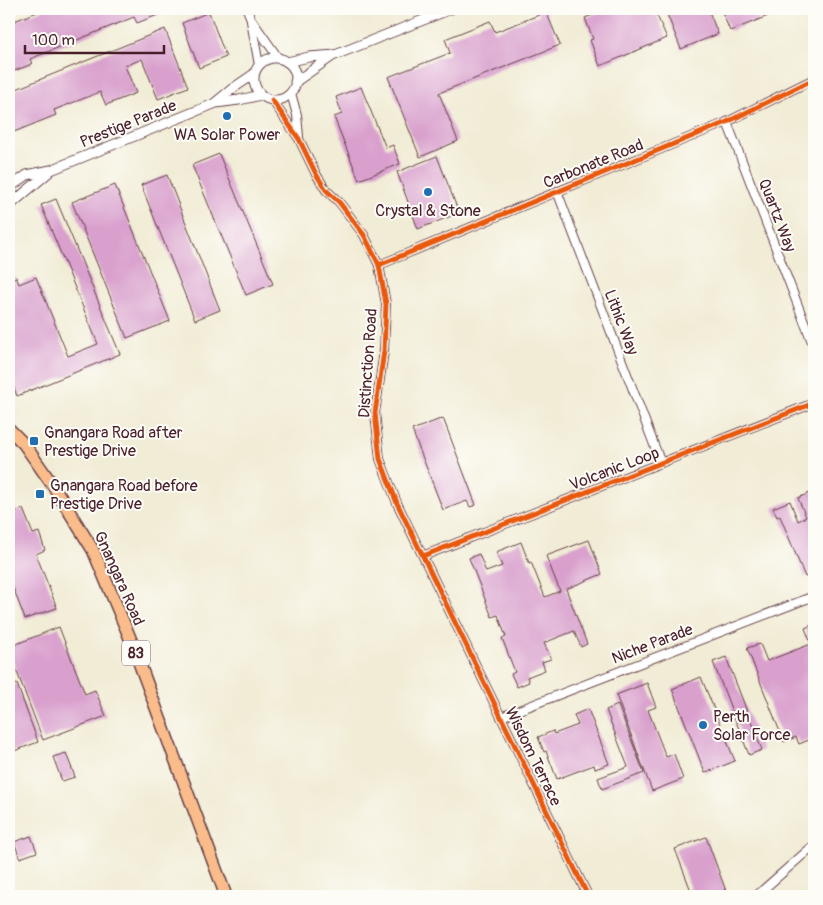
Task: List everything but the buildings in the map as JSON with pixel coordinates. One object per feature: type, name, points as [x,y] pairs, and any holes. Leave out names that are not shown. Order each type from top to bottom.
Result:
[{"type":"main road","name":"Gnangara Road","points":[[9,429],[24,444],[54,487],[93,550],[130,638],[226,896]]},
{"type":"street","points":[[247,9],[251,19],[283,60],[294,71],[295,82],[291,92],[286,97],[272,100],[261,95],[256,89],[254,74],[259,65],[268,59],[283,60],[335,55]]},
{"type":"street","points":[[295,82],[335,55],[451,9]]},
{"type":"street","points":[[251,19],[252,34],[259,65]]},
{"type":"street","name":"Prestige Parade","points":[[216,103],[254,74]]},
{"type":"street","name":"Carbonate Road","points":[[379,265],[727,122],[814,79]]},
{"type":"street","name":"Distinction Road","points":[[291,92],[297,115],[299,139]]},
{"type":"street","name":"Prestige Parade","points":[[9,188],[27,175],[51,170],[216,103],[261,95]]},
{"type":"street","name":"Distinction Road","points":[[272,100],[299,139],[326,190],[339,202],[364,235],[379,265],[386,304],[384,351],[375,413],[380,459],[397,504],[457,628]]},
{"type":"street","name":"Quartz Way","points":[[727,122],[814,346]]},
{"type":"street","name":"Prestige Parade","points":[[9,206],[51,170]]},
{"type":"street","name":"Lithic Way","points":[[557,191],[661,463]]},
{"type":"street","name":"Volcanic Loop","points":[[423,556],[814,403]]},
{"type":"street","name":"Niche Parade","points":[[501,716],[814,596]]},
{"type":"street","name":"Wisdom Terrace","points":[[457,628],[588,896]]},
{"type":"street","points":[[756,896],[814,845]]},
{"type":"cycle path","points":[[379,265],[727,122],[814,79]]},
{"type":"cycle path","points":[[272,100],[299,139],[326,190],[339,202],[364,235],[379,265],[386,304],[384,351],[375,413],[380,459],[397,503],[588,896]]},
{"type":"cycle path","points":[[423,556],[814,403]]},
{"type":"place","name":"WA Solar Power","points":[[227,116]]},
{"type":"place","name":"Crystal & Stone","points":[[428,192]]},
{"type":"place","name":"Gnangara Road after Prestige Drive","points":[[34,441]]},
{"type":"place","name":"Gnangara Road before Prestige Drive","points":[[40,494]]},
{"type":"place","name":"Perth Solar Force","points":[[703,725]]}]
